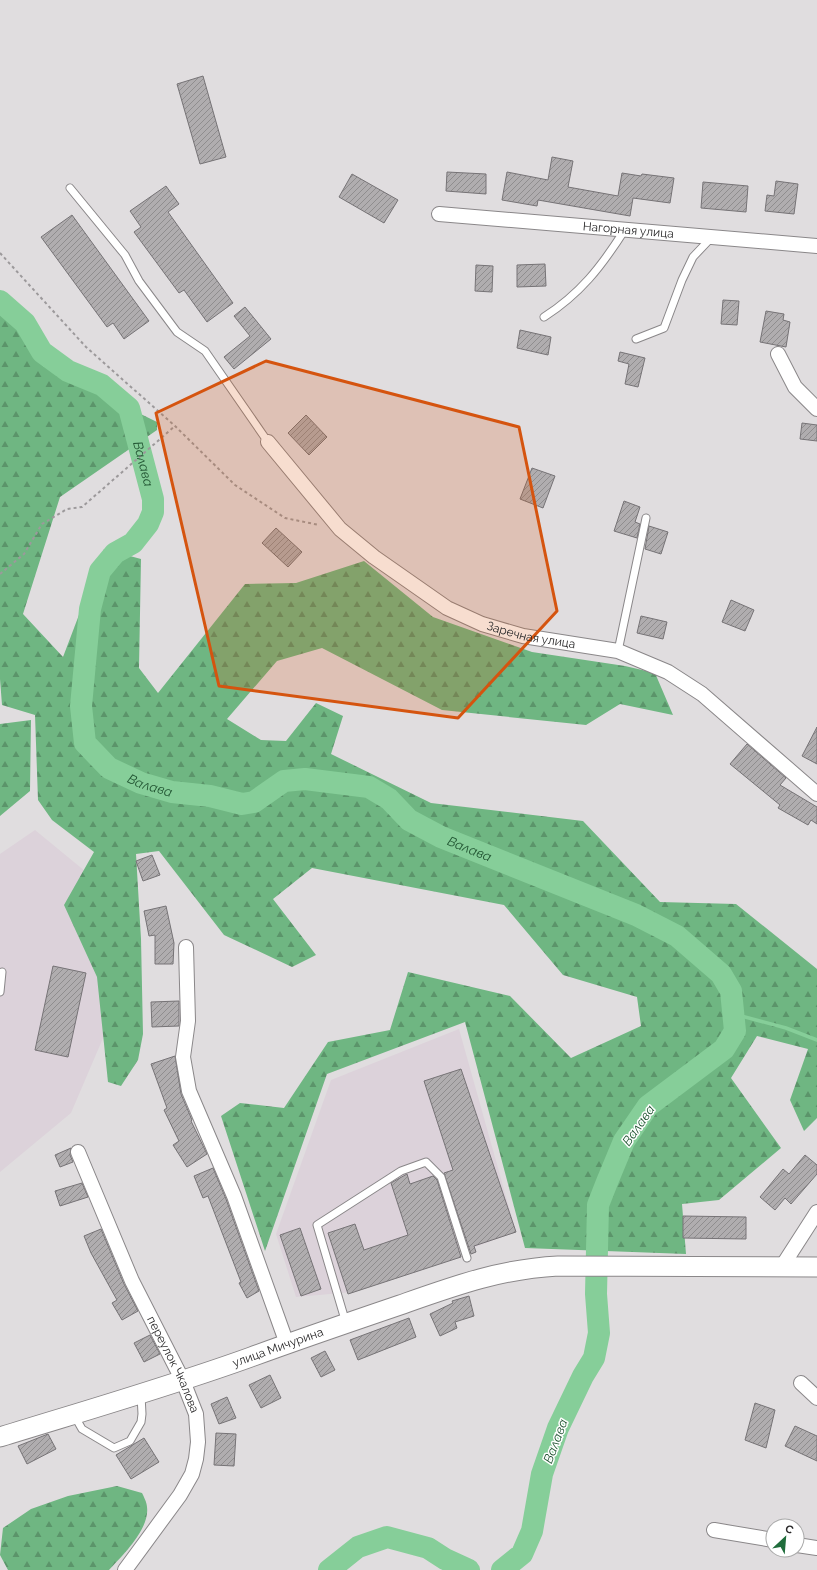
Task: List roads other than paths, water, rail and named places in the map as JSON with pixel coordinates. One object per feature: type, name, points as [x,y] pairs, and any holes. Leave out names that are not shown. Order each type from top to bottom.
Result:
[{"type":"main road","name":"улица Мичурина","points":[[0,1437],[183,1381],[478,1278],[528,1268],[558,1266],[817,1267]]},
{"type":"street","name":"Нагорная улица","points":[[439,214],[817,246]]},
{"type":"street","points":[[778,354],[795,387],[817,408]]},
{"type":"street","name":"Заречная улица","points":[[268,442],[340,529],[374,557],[447,608],[482,624],[523,636],[618,650],[668,672],[702,694],[817,794]]},
{"type":"street","points":[[186,947],[188,1021],[183,1058],[189,1091],[234,1196],[287,1344]]},
{"type":"street","name":"переулок Чкалова","points":[[78,1152],[132,1281],[183,1381],[196,1414],[198,1442],[192,1474],[180,1495],[125,1570]]},
{"type":"street","points":[[781,1268],[817,1212]]},
{"type":"street","points":[[801,1383],[817,1398]]},
{"type":"street","points":[[714,1530],[765,1539]]},
{"type":"street","points":[[805,1546],[817,1548]]},
{"type":"lane","points":[[70,188],[125,255],[139,281],[177,332],[204,351],[268,442]]},
{"type":"lane","points":[[544,318],[566,303],[588,280],[605,260],[624,230]]},
{"type":"lane","points":[[636,339],[664,328],[682,280],[693,257],[711,238]]},
{"type":"lane","points":[[618,650],[646,518]]},
{"type":"lane","points":[[0,992],[2,972]]},
{"type":"lane","points":[[346,1323],[317,1225],[402,1171],[426,1162],[441,1177],[466,1258]]},
{"type":"lane","points":[[74,1414],[82,1429],[114,1448],[130,1441],[141,1422],[142,1394]]},
{"type":"waterway","name":"Валава","points":[[0,301],[25,323],[42,352],[68,371],[102,385],[129,408],[153,499],[153,512],[148,524],[133,543],[115,553],[100,571],[90,609],[81,706],[85,743],[109,768],[141,783],[172,792],[210,796],[242,804],[254,802],[284,781],[305,779],[369,787],[389,799],[409,820],[441,837],[636,915],[677,936],[721,974],[731,991],[735,1031],[724,1049],[648,1106],[624,1141],[607,1182],[598,1205],[596,1294],[599,1333],[594,1358],[583,1376],[558,1428],[542,1474],[532,1531],[522,1554],[502,1570]]},
{"type":"waterway","points":[[734,1014],[786,1028],[817,1040]]},
{"type":"waterway","name":"Валава","points":[[329,1570],[358,1547],[387,1537],[428,1548],[445,1559],[469,1570]]}]
